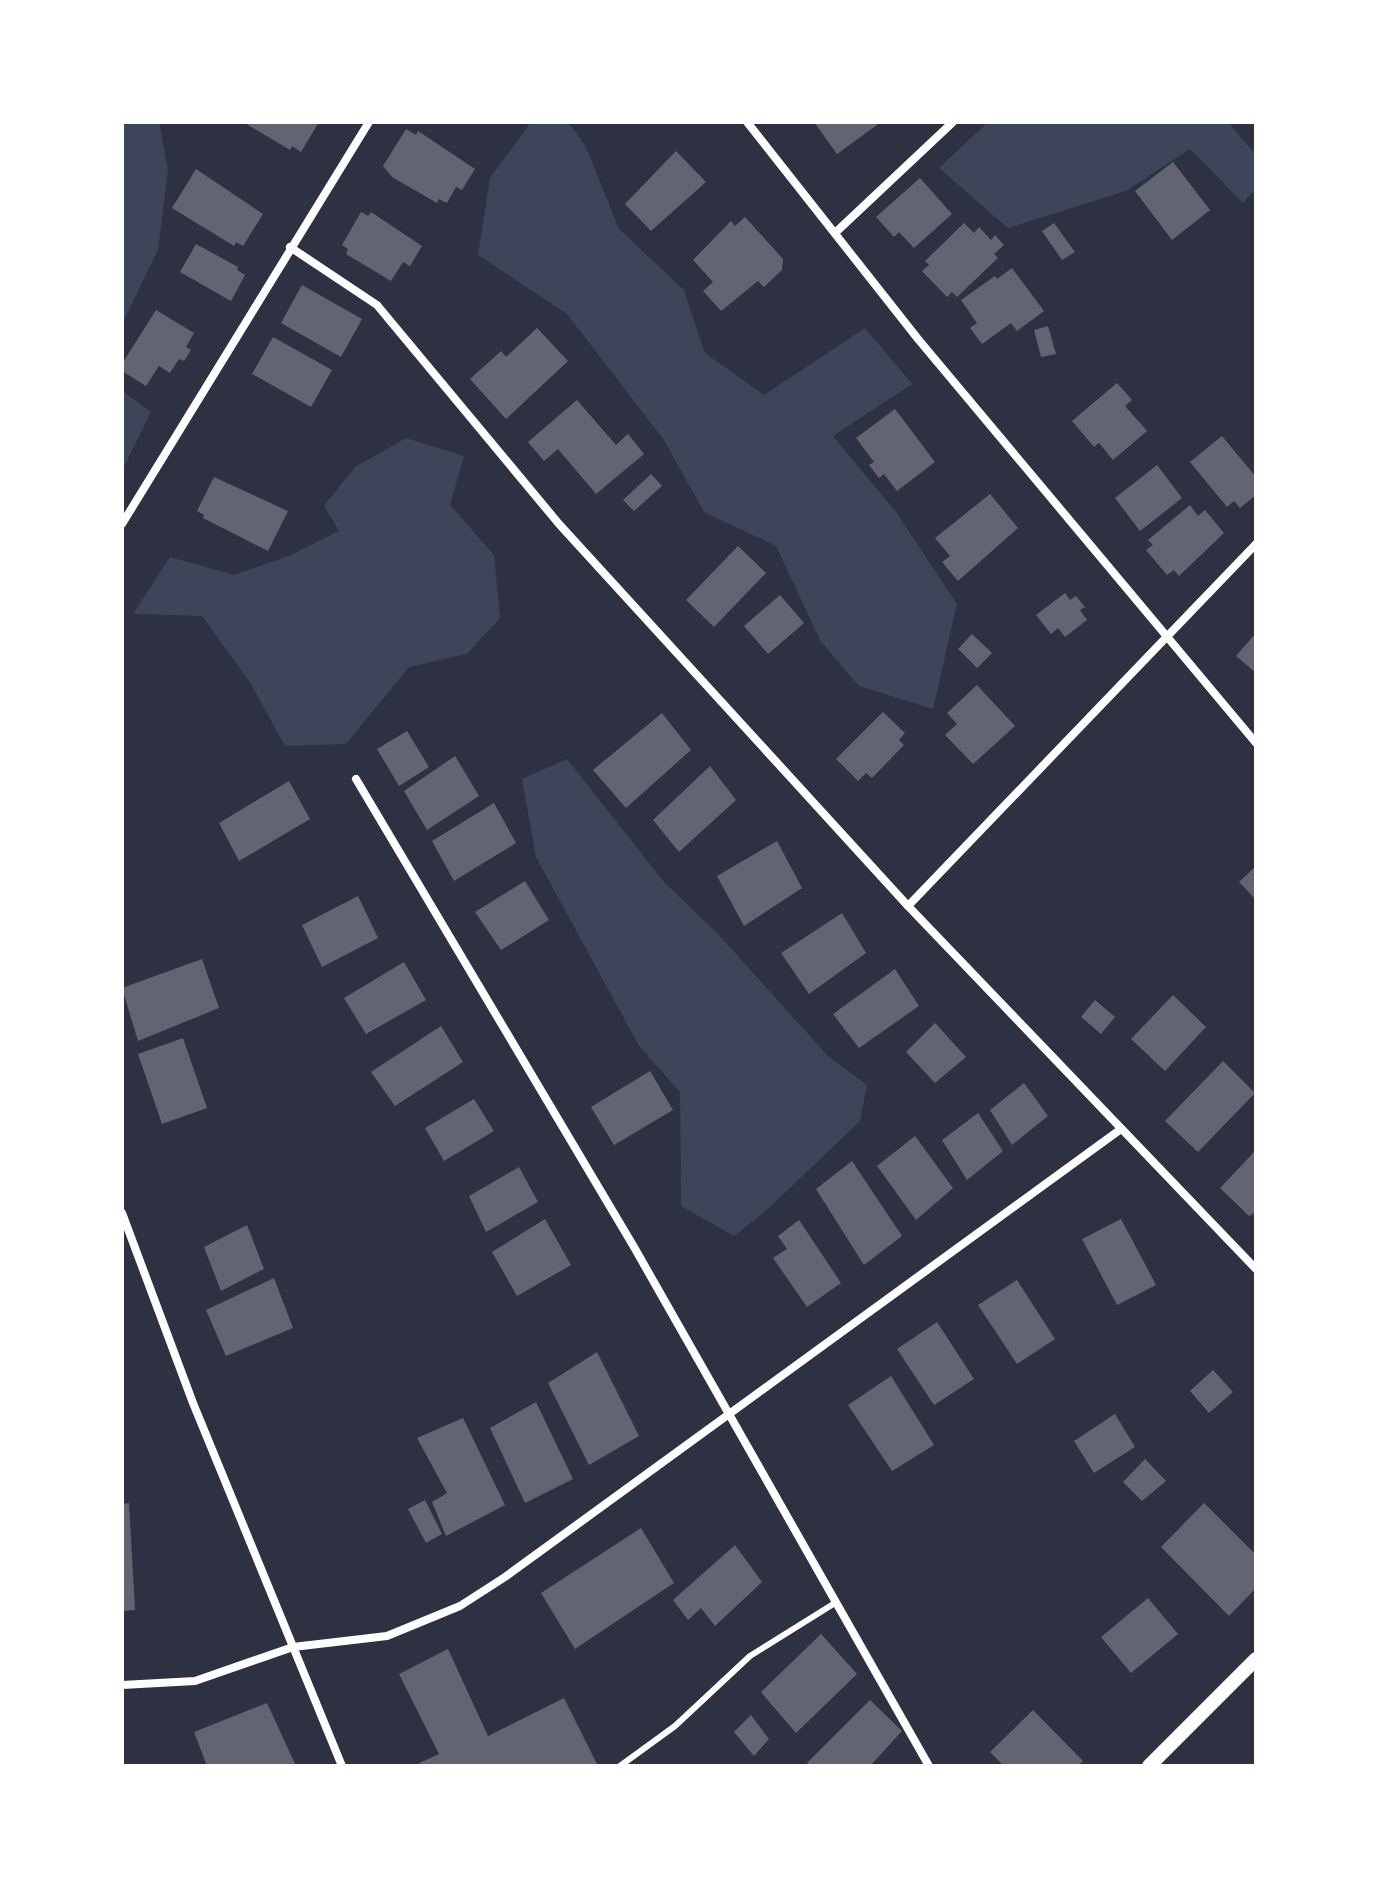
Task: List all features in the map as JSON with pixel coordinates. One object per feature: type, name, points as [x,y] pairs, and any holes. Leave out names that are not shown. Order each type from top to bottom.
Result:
[{"type":"street","points":[[122,524],[369,122]]},
{"type":"street","points":[[747,122],[918,339],[1256,743]]},
{"type":"street","points":[[835,233],[953,122]]},
{"type":"street","points":[[290,247],[377,305],[559,524],[908,906],[1256,1269]]},
{"type":"street","points":[[908,906],[1256,544]]},
{"type":"street","points":[[356,779],[627,1234],[929,1766]]},
{"type":"street","points":[[122,1685],[195,1681],[293,1647],[387,1636],[460,1606],[505,1577],[1121,1129]]},
{"type":"street","points":[[122,1213],[193,1403],[342,1766]]},
{"type":"street","points":[[122,1242],[133,1241]]},
{"type":"street","points":[[1149,1766],[1256,1659]]},
{"type":"lane","points":[[620,1766],[675,1726],[750,1656],[835,1603]]},
{"type":"shaded area","points":[[122,122],[159,122],[168,170],[158,250],[122,324]]},
{"type":"shaded area","points":[[531,122],[568,122],[586,147],[619,229],[684,290],[705,353],[764,395],[865,328],[912,384],[833,436],[896,512],[957,604],[933,709],[859,686],[821,642],[776,546],[704,512],[664,440],[567,314],[478,255],[490,178]]},
{"type":"shaded area","points":[[988,122],[1228,122],[1256,155],[1256,189],[1243,203],[1190,149],[1126,191],[1008,228],[939,168]]},
{"type":"shaded area","points":[[122,390],[151,412],[122,471]]},
{"type":"shaded area","points":[[406,438],[464,456],[450,505],[494,555],[500,618],[467,654],[409,667],[346,744],[285,746],[249,681],[202,616],[133,614],[170,557],[234,575],[291,555],[339,531],[324,506],[355,467]]},
{"type":"shaded area","points":[[567,759],[664,882],[717,933],[828,1056],[867,1085],[860,1121],[768,1209],[734,1236],[681,1206],[680,1092],[639,1046],[536,857],[522,779]]},
{"type":"building","points":[[243,122],[319,122],[301,152],[292,146],[290,150]]},
{"type":"building","points":[[814,122],[881,122],[837,154]]},
{"type":"building","points":[[406,129],[416,135],[418,131],[475,169],[462,190],[456,187],[447,203],[439,199],[437,203],[392,177],[383,166]]},
{"type":"building","points":[[676,151],[706,182],[651,231],[625,204]]},
{"type":"building","points":[[1173,162],[1210,210],[1172,240],[1135,191]]},
{"type":"building","points":[[196,169],[263,214],[243,246],[236,242],[234,246],[172,208]]},
{"type":"building","points":[[920,178],[952,214],[914,248],[899,232],[894,237],[876,217]]},
{"type":"building","points":[[361,212],[368,216],[371,212],[422,246],[410,266],[403,262],[391,281],[346,254],[348,249],[342,245]]},
{"type":"building","points":[[745,217],[783,259],[782,270],[764,287],[758,281],[721,311],[703,291],[713,282],[693,260],[731,221],[735,226]]},
{"type":"building","points":[[964,223],[974,233],[979,227],[991,240],[995,235],[1004,245],[994,254],[998,258],[957,297],[952,292],[947,297],[922,271],[929,265],[925,261]]},
{"type":"building","points":[[1054,223],[1075,252],[1062,260],[1042,231]]},
{"type":"building","points":[[196,244],[238,267],[237,270],[245,275],[231,301],[180,272]]},
{"type":"building","points":[[1012,268],[1044,311],[1017,331],[1011,323],[982,344],[970,328],[977,323],[961,300]]},
{"type":"building","points":[[302,285],[362,319],[341,357],[281,323]]},
{"type":"building","points":[[156,310],[194,333],[186,347],[191,350],[184,361],[179,359],[170,373],[159,366],[146,386],[122,371],[122,364]]},
{"type":"building","points":[[1048,326],[1056,354],[1041,357],[1034,330]]},
{"type":"building","points":[[537,328],[568,361],[506,419],[470,379],[501,351],[506,357]]},
{"type":"building","points":[[273,337],[332,370],[311,407],[252,374]]},
{"type":"building","points":[[1117,383],[1132,400],[1125,406],[1147,431],[1113,460],[1099,443],[1094,447],[1072,421]]},
{"type":"building","points":[[577,400],[616,445],[628,434],[644,454],[596,494],[558,449],[544,461],[528,442]]},
{"type":"building","points":[[895,409],[935,462],[897,491],[884,474],[879,478],[869,465],[874,462],[856,438]]},
{"type":"building","points":[[1222,436],[1256,477],[1256,495],[1240,508],[1234,501],[1227,507],[1190,462]]},
{"type":"building","points":[[1157,465],[1182,498],[1140,531],[1115,498]]},
{"type":"building","points":[[651,474],[662,486],[634,511],[623,500]]},
{"type":"building","points":[[214,477],[288,511],[268,551],[203,518],[204,515],[197,511]]},
{"type":"building","points":[[990,494],[1018,528],[958,581],[942,562],[950,556],[935,538]]},
{"type":"building","points":[[1190,505],[1198,516],[1205,510],[1224,533],[1179,576],[1174,570],[1167,575],[1146,550],[1153,545],[1148,540]]},
{"type":"building","points":[[738,546],[766,573],[714,627],[686,600]]},
{"type":"building","points":[[1065,593],[1070,600],[1076,596],[1085,607],[1080,610],[1087,620],[1065,637],[1058,628],[1051,634],[1036,615]]},
{"type":"building","points":[[780,595],[804,623],[768,654],[744,626]]},
{"type":"building","points":[[1256,633],[1256,673],[1236,656]]},
{"type":"building","points":[[972,634],[992,653],[977,668],[958,649]]},
{"type":"building","points":[[977,685],[1015,726],[973,764],[945,735],[957,724],[947,713]]},
{"type":"building","points":[[883,712],[905,733],[899,740],[904,745],[872,778],[866,773],[858,781],[836,759]]},
{"type":"building","points":[[662,713],[691,750],[626,808],[593,770]]},
{"type":"building","points":[[407,731],[429,767],[399,786],[377,749]]},
{"type":"building","points":[[455,756],[479,796],[427,830],[404,791]]},
{"type":"building","points":[[710,766],[736,800],[679,852],[653,820]]},
{"type":"building","points":[[289,781],[310,819],[239,861],[219,823]]},
{"type":"building","points":[[494,803],[516,843],[454,881],[432,841]]},
{"type":"building","points":[[777,841],[802,888],[744,926],[717,876]]},
{"type":"building","points":[[1256,866],[1256,900],[1239,882]]},
{"type":"building","points":[[525,881],[549,920],[501,950],[475,912]]},
{"type":"building","points":[[358,896],[378,938],[322,967],[302,925]]},
{"type":"building","points":[[842,913],[866,953],[809,994],[781,953]]},
{"type":"building","points":[[202,959],[219,1008],[138,1041],[122,988]]},
{"type":"building","points":[[404,962],[426,1000],[366,1034],[344,998]]},
{"type":"building","points":[[895,969],[919,1006],[859,1048],[833,1014]]},
{"type":"building","points":[[1173,995],[1206,1027],[1165,1071],[1131,1039]]},
{"type":"building","points":[[1095,1000],[1115,1017],[1101,1034],[1081,1017]]},
{"type":"building","points":[[935,1023],[966,1057],[935,1083],[906,1052]]},
{"type":"building","points":[[441,1026],[463,1062],[395,1106],[371,1072]]},
{"type":"building","points":[[183,1038],[207,1108],[162,1124],[138,1054]]},
{"type":"building","points":[[1223,1061],[1255,1093],[1198,1152],[1165,1121]]},
{"type":"building","points":[[650,1071],[673,1110],[614,1145],[591,1107]]},
{"type":"building","points":[[1024,1083],[1048,1116],[1012,1145],[990,1110]]},
{"type":"building","points":[[474,1099],[494,1131],[444,1161],[425,1128]]},
{"type":"building","points":[[978,1113],[1003,1151],[967,1180],[942,1140]]},
{"type":"building","points":[[915,1136],[953,1188],[916,1220],[877,1166]]},
{"type":"building","points":[[1256,1150],[1256,1212],[1249,1216],[1220,1188]]},
{"type":"building","points":[[852,1161],[902,1236],[864,1265],[816,1189]]},
{"type":"building","points":[[519,1167],[538,1202],[486,1232],[469,1196]]},
{"type":"building","points":[[545,1219],[571,1265],[517,1296],[492,1252]]},
{"type":"building","points":[[1121,1219],[1156,1285],[1117,1305],[1082,1239]]},
{"type":"building","points":[[799,1220],[841,1283],[807,1307],[773,1258],[787,1249],[778,1236]]},
{"type":"building","points":[[247,1225],[264,1269],[221,1291],[204,1247]]},
{"type":"building","points":[[274,1278],[293,1328],[226,1356],[206,1310]]},
{"type":"building","points":[[1017,1280],[1055,1339],[1017,1364],[978,1305]]},
{"type":"building","points":[[937,1322],[974,1379],[934,1405],[897,1349]]},
{"type":"building","points":[[597,1352],[639,1436],[589,1465],[548,1383]]},
{"type":"building","points":[[1213,1370],[1233,1392],[1209,1413],[1190,1391]]},
{"type":"building","points":[[891,1376],[934,1445],[892,1471],[848,1405]]},
{"type":"building","points":[[536,1402],[573,1479],[525,1503],[490,1428]]},
{"type":"building","points":[[1115,1414],[1135,1447],[1094,1473],[1074,1441]]},
{"type":"building","points":[[463,1418],[505,1505],[446,1536],[432,1502],[447,1493],[417,1438]]},
{"type":"building","points":[[1145,1459],[1166,1481],[1142,1501],[1123,1482]]},
{"type":"building","points":[[425,1500],[442,1534],[426,1543],[408,1509]]},
{"type":"building","points":[[129,1503],[135,1610],[122,1611],[122,1504]]},
{"type":"building","points":[[1204,1503],[1256,1555],[1256,1588],[1229,1616],[1161,1547]]},
{"type":"building","points":[[641,1528],[674,1583],[575,1649],[541,1593]]},
{"type":"building","points":[[735,1545],[762,1582],[715,1626],[701,1608],[688,1620],[673,1600]]},
{"type":"building","points":[[1148,1598],[1178,1634],[1131,1673],[1101,1637]]},
{"type":"building","points":[[821,1634],[857,1674],[796,1733],[761,1692]]},
{"type":"building","points":[[448,1649],[488,1736],[564,1698],[597,1764],[413,1766],[439,1754],[399,1674]]},
{"type":"building","points":[[870,1700],[902,1731],[870,1766],[810,1766],[807,1763]]},
{"type":"building","points":[[267,1703],[296,1766],[207,1766],[194,1732]]},
{"type":"building","points":[[1033,1710],[1083,1761],[1078,1766],[1004,1766],[990,1752]]},
{"type":"building","points":[[751,1715],[769,1739],[754,1756],[734,1732]]}]
